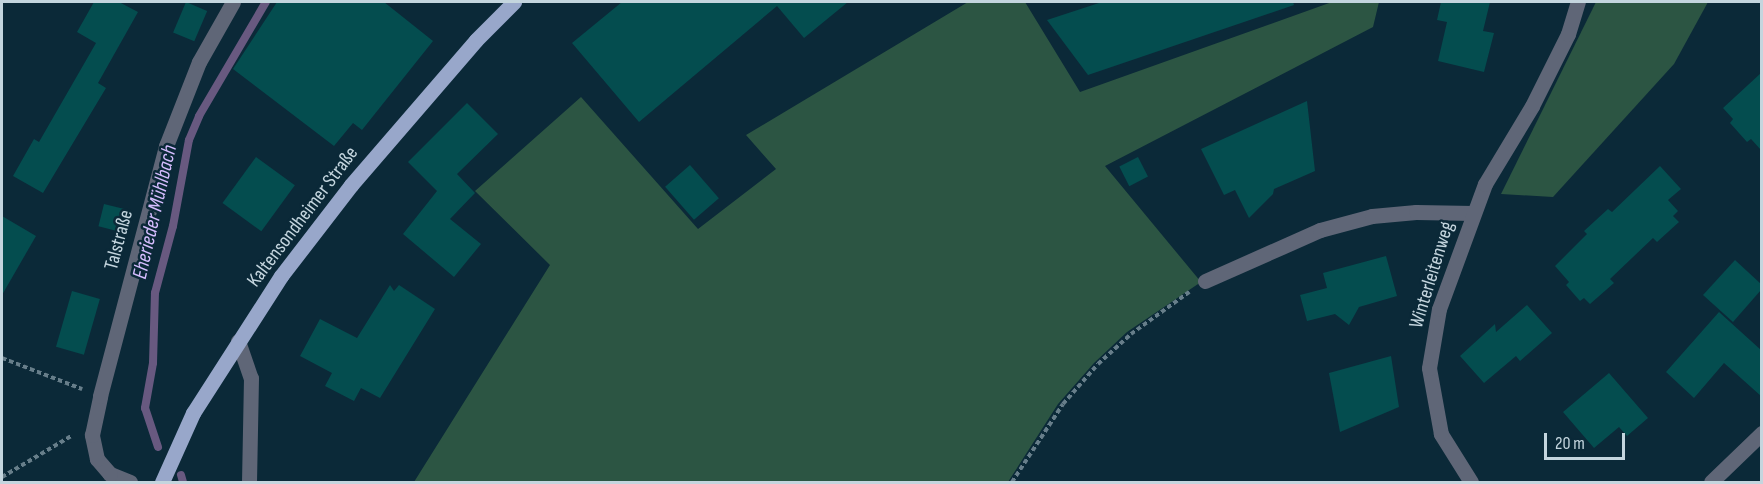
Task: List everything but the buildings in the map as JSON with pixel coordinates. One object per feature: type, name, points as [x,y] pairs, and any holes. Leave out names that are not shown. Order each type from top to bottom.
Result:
[{"type":"main road","name":"Kaltensondheimer Straße","points":[[162,483],[193,413],[281,276],[351,184],[476,40],[514,2]]},
{"type":"street","name":"Talstraße","points":[[130,483],[110,474],[96,459],[92,435],[100,396],[166,146],[199,62],[233,2]]},
{"type":"street","name":"Winterleitenweg","points":[[1471,483],[1441,434],[1429,368],[1439,309],[1485,184],[1532,106],[1568,34],[1578,2]]},
{"type":"street","name":"Winterleitenweg","points":[[1205,280],[1320,230],[1372,216],[1416,212],[1473,213]]},
{"type":"street","points":[[238,341],[252,378],[249,483]]},
{"type":"street","points":[[1711,483],[1761,433]]},
{"type":"path","points":[[1012,483],[1063,404],[1098,364],[1131,334],[1205,280]]},
{"type":"path","points":[[2,358],[100,396]]},
{"type":"path","points":[[2,477],[80,431],[92,435]]},
{"type":"green space","points":[[968,2],[1025,2],[1080,92],[1332,2],[1379,2],[1373,27],[1105,166],[1201,282],[1127,332],[1094,363],[1058,404],[1008,482],[414,482],[550,265],[475,191],[581,97],[698,229],[776,169],[746,135]]},
{"type":"green space","points":[[1596,2],[1708,2],[1674,64],[1553,197],[1501,194]]},
{"type":"waterway","name":"Eherieder Mühlbach","points":[[158,447],[145,408],[153,363],[155,293],[173,226],[189,140],[199,116],[266,2]]},
{"type":"waterway","name":"Eherieder Mühlbach","points":[[181,475],[183,482]]}]
